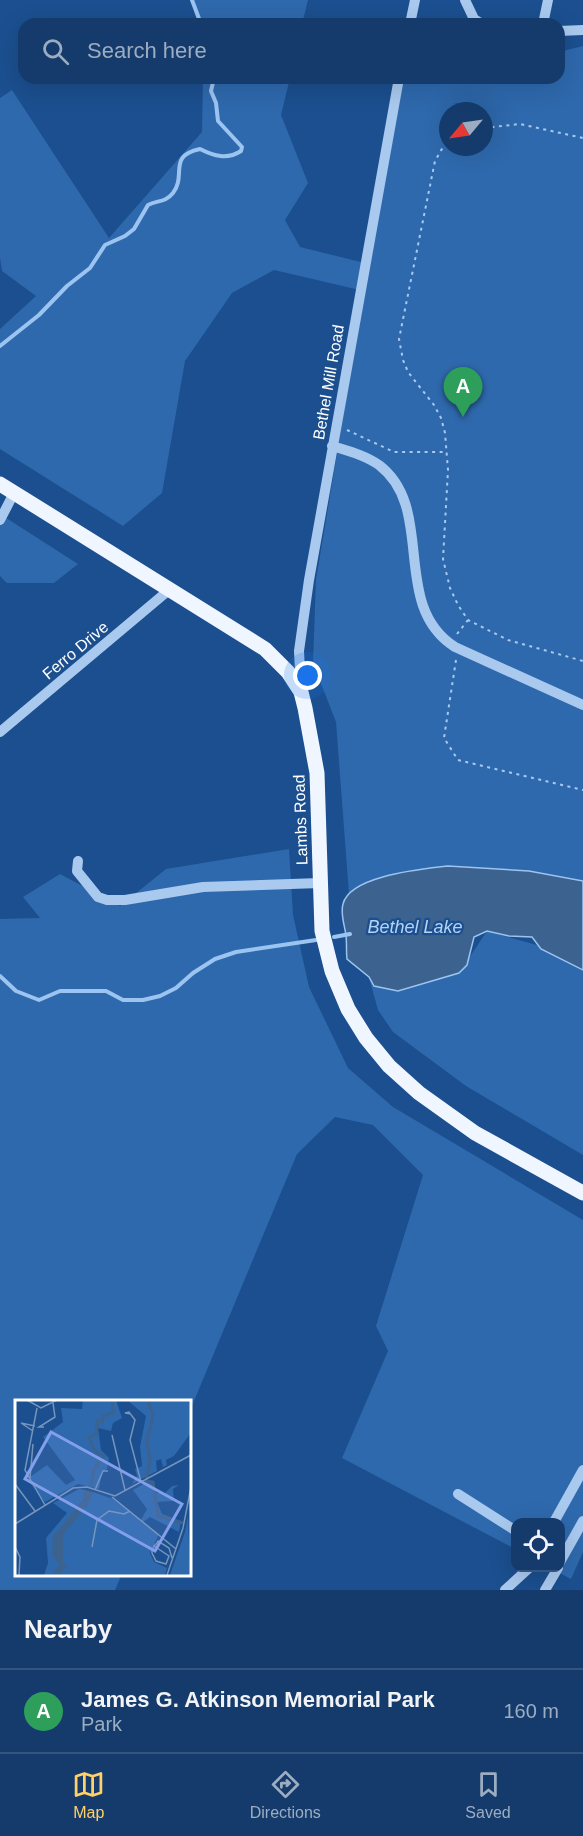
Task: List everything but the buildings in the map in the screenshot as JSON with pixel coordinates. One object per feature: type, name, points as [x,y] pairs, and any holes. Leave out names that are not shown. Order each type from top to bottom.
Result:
[{"type":"main road","name":"Lambs Road","points":[[0,484],[265,650],[288,672],[301,693],[317,773],[320,906],[324,945],[348,1009],[366,1038],[389,1066],[419,1093],[475,1133],[583,1193]]},
{"type":"street","points":[[411,18],[415,0]]},
{"type":"street","points":[[465,0],[474,18]]},
{"type":"street","points":[[544,18],[548,0]]},
{"type":"street","points":[[565,32],[583,30]]},
{"type":"street","name":"Bethel Mill Road","points":[[301,693],[299,651],[302,624],[398,84]]},
{"type":"street","points":[[332,446],[354,452],[372,461],[385,471],[398,487],[408,515],[423,609],[438,633],[455,647],[583,705]]},
{"type":"street","points":[[0,520],[14,493]]},
{"type":"street","name":"Ferro Drive","points":[[0,732],[169,590]]},
{"type":"street","points":[[78,861],[77,872],[98,897],[107,900],[125,900],[202,887],[320,883]]},
{"type":"street","points":[[556,1518],[583,1470]]},
{"type":"street","points":[[458,1494],[511,1528]]},
{"type":"street","points":[[565,1553],[583,1521]]},
{"type":"street","points":[[505,1590],[525,1572]]},
{"type":"street","points":[[545,1590],[555,1572]]},
{"type":"path","points":[[493,127],[520,124],[583,138]]},
{"type":"path","points":[[439,154],[435,161],[399,339],[402,360],[408,372],[434,405],[441,418],[447,452],[443,559],[450,588],[468,620],[508,640],[583,661]]},
{"type":"path","points":[[336,426],[369,438],[394,452],[447,452]]},
{"type":"path","points":[[468,620],[456,635],[457,658],[444,738],[458,760],[583,790]]},
{"type":"shaded area","points":[[191,0],[308,0],[304,18],[196,18]]},
{"type":"shaded area","points":[[583,46],[583,934],[349,894],[336,722],[313,663],[316,580],[364,291],[274,270],[232,293],[185,361],[162,493],[123,526],[0,449],[0,329],[36,296],[2,271],[0,258],[0,98],[12,90],[109,238],[202,132],[203,84],[289,84],[281,115],[308,183],[285,220],[300,247],[369,264],[398,84],[565,84],[565,50]]},
{"type":"shaded area","points":[[0,514],[78,564],[54,583],[7,583],[0,576]]},
{"type":"shaded area","points":[[289,849],[293,915],[309,987],[348,1068],[393,1107],[583,1220],[583,1552],[571,1579],[558,1572],[565,1572],[565,1518],[511,1518],[511,1547],[342,1458],[388,1351],[376,1326],[423,1175],[373,1125],[335,1117],[297,1154],[190,1411],[190,1400],[15,1400],[15,1575],[122,1575],[115,1590],[0,1590],[0,919],[40,918],[23,897],[60,874],[120,906],[166,869]]},
{"type":"shaded area","points":[[487,931],[583,958],[583,1155],[466,1086],[393,1032],[378,1010],[367,970],[459,973]]},
{"type":"water","name":"Bethel Lake","points":[[448,866],[529,871],[583,881],[583,970],[541,949],[532,937],[509,936],[487,931],[474,937],[467,965],[459,973],[398,991],[374,986],[369,977],[347,959],[342,912],[343,904],[349,894],[359,886],[389,875]]},
{"type":"waterway","points":[[192,0],[199,18]]},
{"type":"waterway","points":[[0,346],[39,315],[67,286],[90,268],[105,245],[134,229],[148,205],[164,200],[173,193],[177,186],[179,167],[184,156],[200,149],[220,156],[241,151],[242,147],[218,121],[216,103],[211,91],[213,84]]},
{"type":"waterway","points":[[334,937],[350,934]]},
{"type":"waterway","points":[[0,976],[16,991],[39,1000],[60,991],[106,991],[123,1000],[143,1000],[160,996],[176,988],[193,973],[215,959],[236,952],[316,940]]},
{"type":"place","name":"James G. Atkinson Memorial Park","points":[[463,417]]}]
